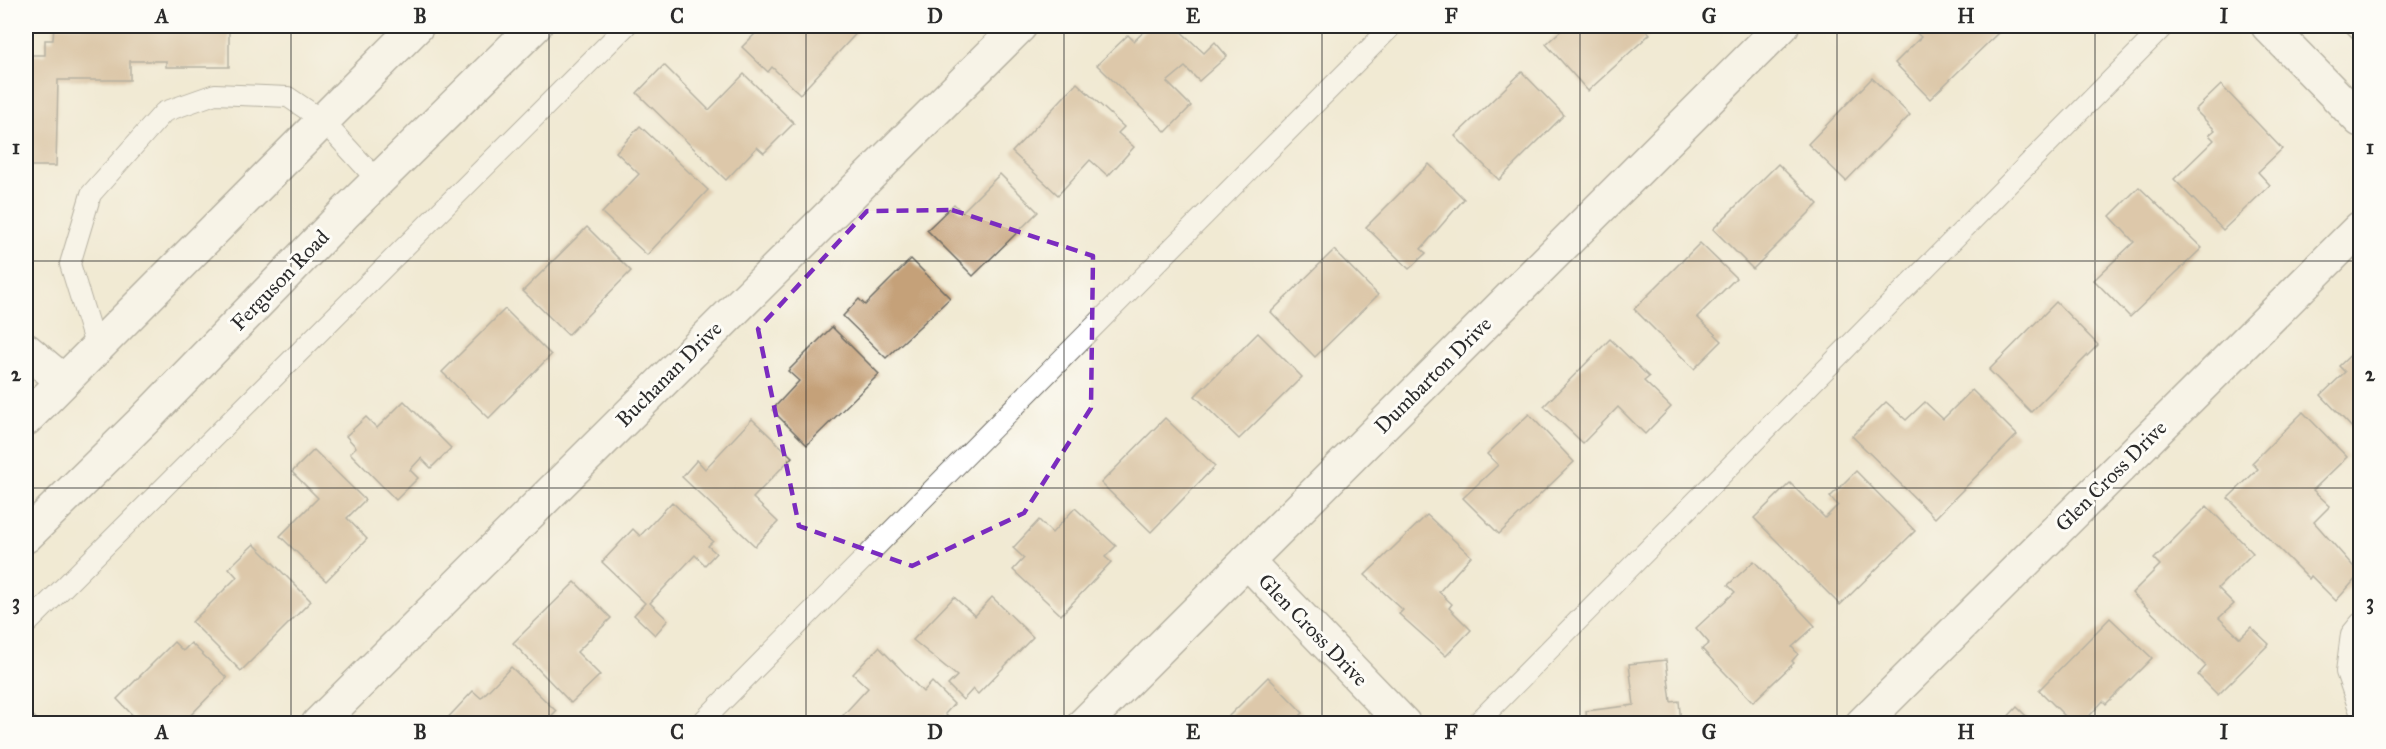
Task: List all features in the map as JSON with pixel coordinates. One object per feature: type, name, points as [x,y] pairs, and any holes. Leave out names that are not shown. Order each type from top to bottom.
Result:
[{"type":"street","points":[[26,419],[417,26]]},
{"type":"street","name":"Ferguson Road","points":[[26,536],[535,26]]},
{"type":"street","name":"Buchanan Drive","points":[[318,723],[1020,26]]},
{"type":"street","name":"Dumbarton Drive","points":[[1084,723],[1782,26]]},
{"type":"street","points":[[2268,26],[2361,120]]},
{"type":"street","name":"Glen Cross Drive","points":[[1862,723],[2361,228]]},
{"type":"street","points":[[26,350],[63,381]]},
{"type":"street","name":"Glen Cross Drive","points":[[1247,561],[1404,723]]},
{"type":"lane","points":[[26,625],[626,26]]},
{"type":"lane","points":[[700,723],[1392,26]]},
{"type":"lane","points":[[1476,723],[2164,26]]},
{"type":"lane","points":[[96,348],[70,264],[91,194],[164,112],[215,94],[288,97],[322,120],[378,181]]},
{"type":"lane","points":[[2361,623],[2351,634],[2346,672],[2361,712]]},
{"type":"highlighted area","points":[[952,210],[1093,256],[1091,408],[1024,513],[912,566],[799,526],[758,329],[867,211]]},
{"type":"building","points":[[54,26],[229,26],[229,67],[166,67],[166,61],[130,61],[130,80],[58,80],[56,166],[26,166],[26,55],[45,55],[45,40],[53,40]]},
{"type":"building","points":[[763,26],[863,26],[800,94],[772,67],[768,72],[742,47]]},
{"type":"building","points":[[1150,26],[1175,26],[1204,53],[1215,42],[1227,56],[1199,81],[1185,67],[1167,82],[1191,106],[1166,132],[1097,65],[1128,35],[1134,41]]},
{"type":"building","points":[[1566,26],[1642,26],[1650,34],[1588,91],[1546,44]]},
{"type":"building","points":[[1911,26],[1994,26],[2000,31],[1930,99],[1895,63],[1921,37]]},
{"type":"building","points":[[2341,26],[2360,26],[2360,45]]},
{"type":"building","points":[[664,65],[709,110],[744,74],[794,123],[764,153],[757,147],[726,180],[637,93]]},
{"type":"building","points":[[1522,72],[1564,115],[1499,180],[1455,136]]},
{"type":"building","points":[[1872,78],[1910,115],[1846,181],[1808,144]]},
{"type":"building","points":[[1077,83],[1124,127],[1118,133],[1134,147],[1108,176],[1090,160],[1058,195],[1012,152]]},
{"type":"building","points":[[2221,85],[2282,149],[2258,172],[2270,185],[2223,230],[2174,179],[2214,140],[2209,135],[2215,130],[2195,110]]},
{"type":"building","points":[[640,126],[708,190],[647,255],[602,213],[639,174],[616,152]]},
{"type":"building","points":[[1429,164],[1464,199],[1421,249],[1426,253],[1409,269],[1366,227]]},
{"type":"building","points":[[1778,164],[1818,204],[1753,269],[1713,229]]},
{"type":"building","points":[[1000,174],[1038,212],[973,276],[927,230],[954,204],[962,212]]},
{"type":"building","points":[[2139,187],[2202,248],[2130,317],[2094,280],[2134,242],[2110,216]]},
{"type":"building","points":[[587,227],[631,271],[568,335],[523,291]]},
{"type":"building","points":[[1700,243],[1736,278],[1697,317],[1722,341],[1694,369],[1634,309]]},
{"type":"building","points":[[1334,250],[1378,295],[1315,357],[1271,312]]},
{"type":"building","points":[[911,259],[950,298],[886,358],[843,316],[859,299],[865,305]]},
{"type":"building","points":[[2056,302],[2098,345],[2031,412],[1989,370]]},
{"type":"building","points":[[505,309],[551,355],[489,418],[442,372]]},
{"type":"building","points":[[832,327],[879,374],[807,445],[772,410],[799,381],[788,371]]},
{"type":"building","points":[[1258,333],[1302,377],[1239,439],[1195,396]]},
{"type":"building","points":[[1610,339],[1649,377],[1644,381],[1671,407],[1645,434],[1618,407],[1583,443],[1544,406]]},
{"type":"building","points":[[2360,346],[2360,436],[2321,395],[2345,372],[2339,366]]},
{"type":"building","points":[[1972,390],[2017,435],[1935,518],[1852,436],[1886,402],[1906,420],[1925,402],[1943,419]]},
{"type":"building","points":[[404,401],[451,448],[431,468],[421,458],[410,470],[418,478],[396,500],[350,453],[356,447],[346,436],[366,417],[377,428]]},
{"type":"building","points":[[2303,412],[2347,457],[2313,490],[2330,506],[2314,522],[2360,574],[2336,601],[2311,576],[2309,579],[2228,498],[2258,469],[2252,463]]},
{"type":"building","points":[[1529,414],[1574,462],[1499,534],[1463,498],[1498,465],[1487,454]]},
{"type":"building","points":[[1165,418],[1215,466],[1151,532],[1101,483]]},
{"type":"building","points":[[752,419],[792,457],[753,498],[778,522],[755,546],[682,477],[697,460],[705,469]]},
{"type":"building","points":[[314,450],[365,500],[347,518],[367,539],[326,581],[280,536],[318,498],[292,472]]},
{"type":"building","points":[[1856,471],[1915,531],[1840,605],[1754,518],[1790,483],[1825,518],[1838,505],[1830,497]]},
{"type":"building","points":[[672,502],[713,541],[708,546],[716,553],[705,565],[695,555],[650,603],[668,620],[655,635],[634,615],[645,603],[602,562],[633,529],[640,536]]},
{"type":"building","points":[[2207,506],[2253,553],[2218,588],[2234,604],[2219,618],[2240,638],[2251,627],[2269,644],[2218,695],[2198,675],[2206,666],[2132,593],[2160,565],[2154,559]]},
{"type":"building","points":[[1075,508],[1116,546],[1105,557],[1111,562],[1061,615],[1013,570],[1024,558],[1013,548],[1039,520],[1052,533]]},
{"type":"building","points":[[1427,515],[1471,556],[1439,592],[1452,604],[1449,608],[1471,630],[1446,656],[1399,614],[1403,610],[1365,575]]},
{"type":"building","points":[[254,544],[311,601],[241,671],[192,622],[237,577],[229,568]]},
{"type":"building","points":[[1754,561],[1815,626],[1792,647],[1798,654],[1792,661],[1794,663],[1753,702],[1702,649],[1709,643],[1696,628],[1735,592],[1728,585]]},
{"type":"building","points":[[575,582],[611,618],[577,652],[600,675],[571,703],[513,643]]},
{"type":"building","points":[[954,597],[975,616],[992,597],[1033,637],[978,694],[973,689],[963,700],[948,685],[957,676],[913,640]]},
{"type":"building","points":[[2110,618],[2152,658],[2106,704],[2103,701],[2082,724],[2073,724],[2039,690]]},
{"type":"building","points":[[174,642],[183,651],[191,643],[227,678],[182,724],[141,724],[117,699]]},
{"type":"building","points":[[879,647],[923,692],[932,682],[954,704],[945,714],[955,724],[835,724],[868,688],[853,674]]},
{"type":"building","points":[[1666,660],[1671,702],[1679,701],[1681,724],[1587,724],[1586,711],[1634,705],[1629,664]]},
{"type":"building","points":[[511,667],[556,711],[544,724],[442,724],[473,691],[481,698]]},
{"type":"building","points":[[1268,677],[1303,713],[1292,724],[1221,724]]},
{"type":"building","points":[[2017,707],[2034,724],[2001,724]]},
{"type":"building","points":[[26,708],[41,724],[26,724]]}]
